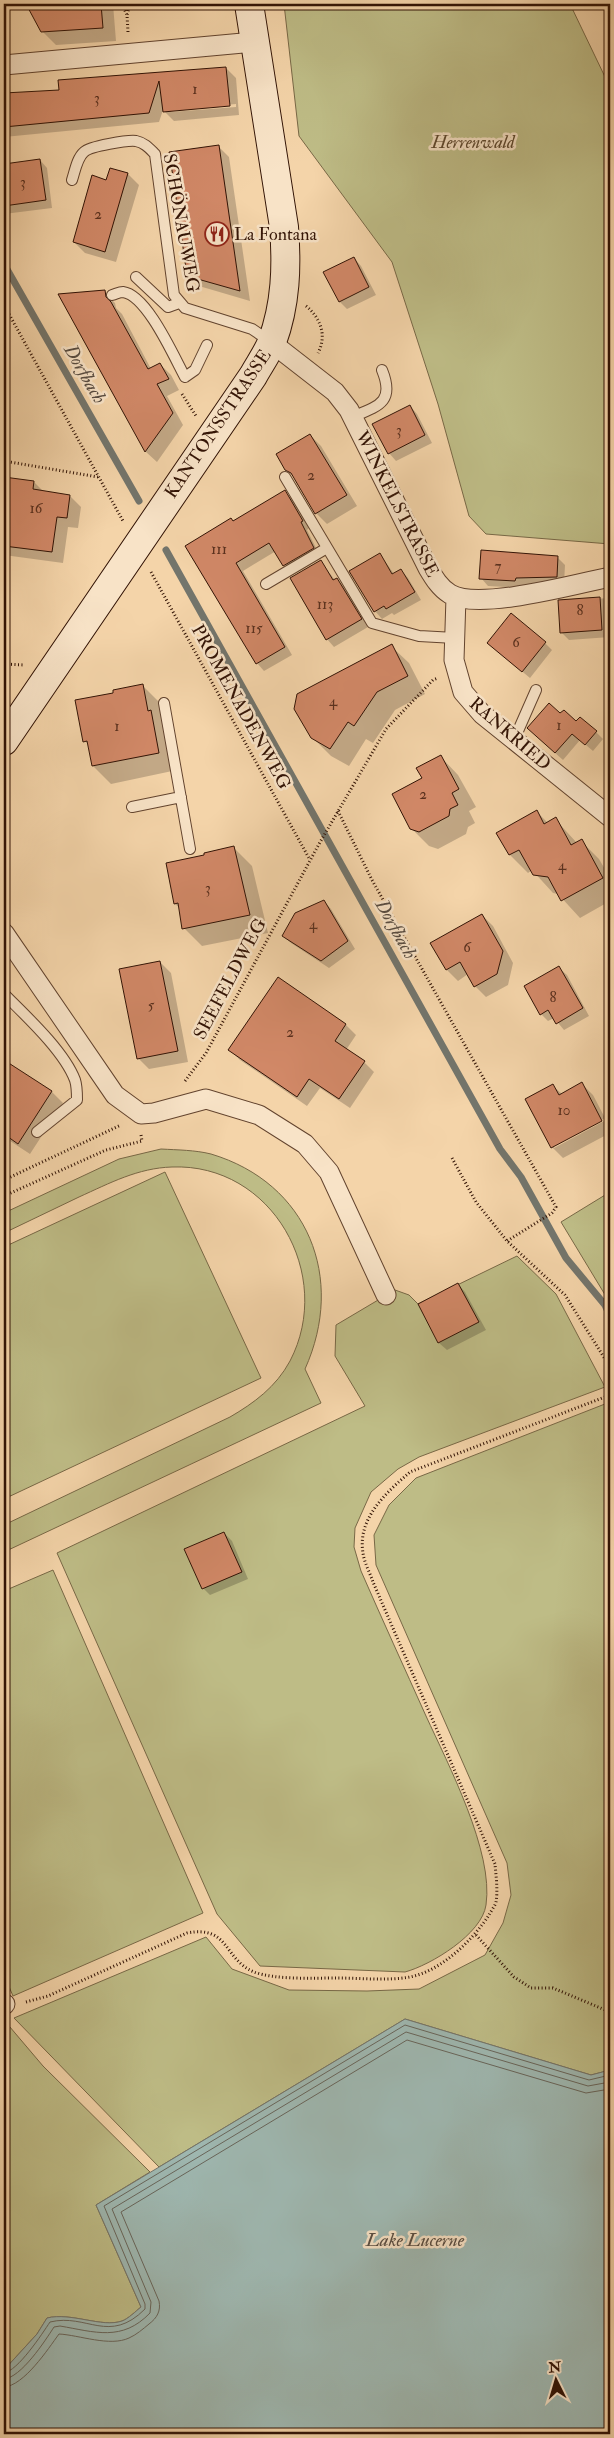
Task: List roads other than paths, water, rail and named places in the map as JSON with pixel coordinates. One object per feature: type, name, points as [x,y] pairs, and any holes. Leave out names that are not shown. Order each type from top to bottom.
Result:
[{"type":"main road","name":"KANTONSSTRASSE","points":[[4,741],[253,376],[272,343],[284,300],[286,260],[284,227],[249,4]]},
{"type":"street","points":[[4,65],[254,42]]},
{"type":"street","name":"WINKELSTRASSE","points":[[272,343],[335,392],[352,417],[428,568],[438,584],[456,597]]},
{"type":"street","points":[[456,597],[485,600],[501,599],[610,577]]},
{"type":"street","name":"RANKRIED","points":[[456,597],[454,660],[463,692],[472,704],[514,740],[610,817]]},
{"type":"street","points":[[5,937],[114,1095],[141,1114],[154,1113],[206,1099],[259,1115],[305,1144],[329,1172],[386,1296]]},
{"type":"lane","name":"SCHÖNAUWEG","points":[[72,180],[78,160],[84,151],[98,146],[135,141],[147,145],[155,154],[174,295],[179,303],[185,308],[252,329],[272,343]]},
{"type":"lane","points":[[136,277],[168,307]]},
{"type":"lane","points":[[112,295],[126,292],[141,304],[156,322],[185,377],[195,370],[207,345]]},
{"type":"lane","points":[[156,322],[168,307],[179,303]]},
{"type":"lane","points":[[352,417],[378,406],[385,400],[386,380],[382,370]]},
{"type":"lane","points":[[285,478],[372,624],[419,636],[455,638]]},
{"type":"lane","points":[[266,584],[327,548]]},
{"type":"lane","points":[[514,740],[536,690]]},
{"type":"lane","points":[[164,703],[190,849]]},
{"type":"lane","points":[[132,807],[181,797]]},
{"type":"lane","points":[[4,994],[32,1021],[67,1065],[76,1082],[77,1100],[37,1132]]},
{"type":"water","name":"Lake Lucerne","points":[[405,2019],[591,2075],[610,2070],[610,2434],[4,2434],[4,2370],[37,2334],[47,2318],[66,2317],[114,2323],[124,2320],[141,2307],[96,2205]]},
{"type":"waterway","name":"Dorfbach","points":[[4,264],[139,501]]},
{"type":"waterway","name":"Dorfbach","points":[[166,550],[500,1149],[521,1177],[566,1258],[605,1305],[610,1316]]},
{"type":"place","name":"La Fontana","points":[[217,234]]},
{"type":"park label","name":"Herrenwald","points":[[473,142]]}]
